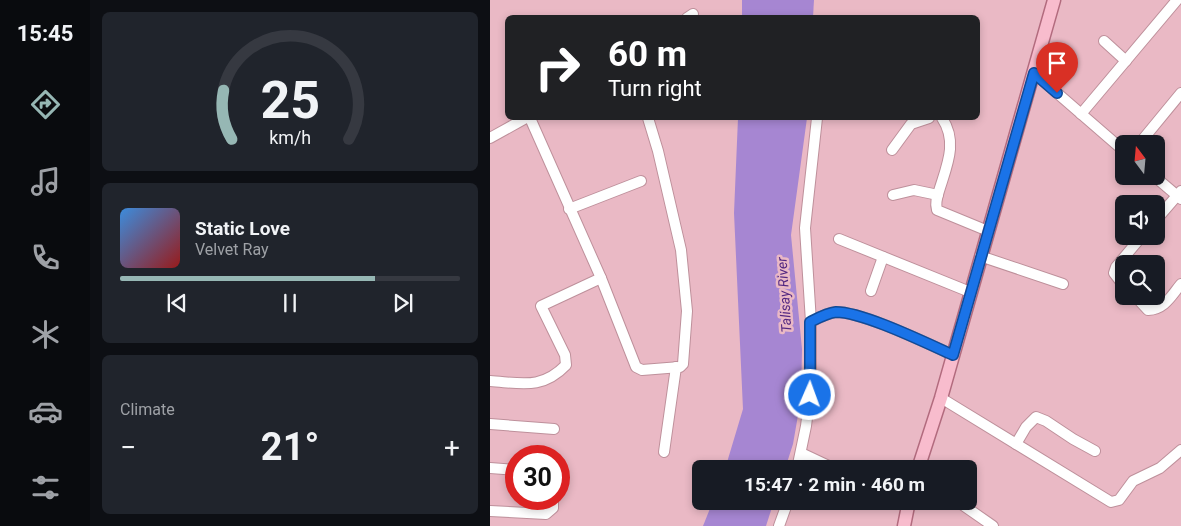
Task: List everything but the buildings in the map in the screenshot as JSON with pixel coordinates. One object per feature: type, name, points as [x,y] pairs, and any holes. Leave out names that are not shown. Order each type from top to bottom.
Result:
[{"type":"main road","points":[[921,460],[941,398],[1054,0]]},
{"type":"main road","points":[[904,526],[907,510]]},
{"type":"street","points":[[1081,114],[1177,0]]},
{"type":"street","points":[[1104,41],[1126,61]]},
{"type":"street","points":[[1034,73],[1115,143]]},
{"type":"street","points":[[1147,135],[1181,93]]},
{"type":"street","points":[[490,138],[524,120]]},
{"type":"street","points":[[529,120],[601,278],[636,367],[642,370],[676,367],[683,364],[685,360],[687,291],[677,232],[649,120]]},
{"type":"street","points":[[799,460],[811,391],[810,322],[804,228],[817,120]]},
{"type":"street","points":[[892,150],[911,124],[922,120]]},
{"type":"street","points":[[943,120],[950,134],[952,147],[938,195],[937,210],[988,230]]},
{"type":"street","points":[[569,209],[641,181]]},
{"type":"street","points":[[1165,184],[1180,195],[1165,211]]},
{"type":"street","points":[[894,194],[914,190],[938,195]]},
{"type":"street","points":[[839,239],[970,292]]},
{"type":"street","points":[[1126,255],[1134,245]]},
{"type":"street","points":[[980,256],[1063,284]]},
{"type":"street","points":[[871,291],[883,257]]},
{"type":"street","points":[[490,381],[535,384],[548,381],[566,366],[565,355],[541,306],[601,278]]},
{"type":"street","points":[[1165,304],[1181,284]]},
{"type":"street","points":[[1143,305],[1148,310],[1157,309],[1164,305]]},
{"type":"street","points":[[810,322],[831,313],[844,314],[888,328],[953,355]]},
{"type":"street","points":[[664,452],[676,367]]},
{"type":"street","points":[[941,398],[1114,502],[1119,500],[1133,481],[1160,468],[1181,450]]},
{"type":"street","points":[[1016,444],[1029,423],[1036,417],[1096,451]]},
{"type":"street","points":[[490,424],[554,429]]},
{"type":"street","points":[[801,453],[816,460]]},
{"type":"street","points":[[490,468],[505,469]]},
{"type":"street","points":[[490,511],[546,514],[551,510]]},
{"type":"street","points":[[779,526],[785,510]]},
{"type":"street","points":[[970,510],[993,526]]},
{"type":"water","points":[[742,0],[814,0],[813,15],[742,15]]},
{"type":"water","name":"Talisay River","points":[[738,120],[807,120],[791,235],[802,349],[801,398],[793,444],[788,460],[728,460],[743,409],[734,213]]},
{"type":"water","points":[[709,510],[771,510],[766,526],[703,526]]},
{"type":"route","points":[[810,395],[812,357],[810,322],[831,313],[836,312],[865,320],[953,355],[1034,73],[1057,93]]}]
